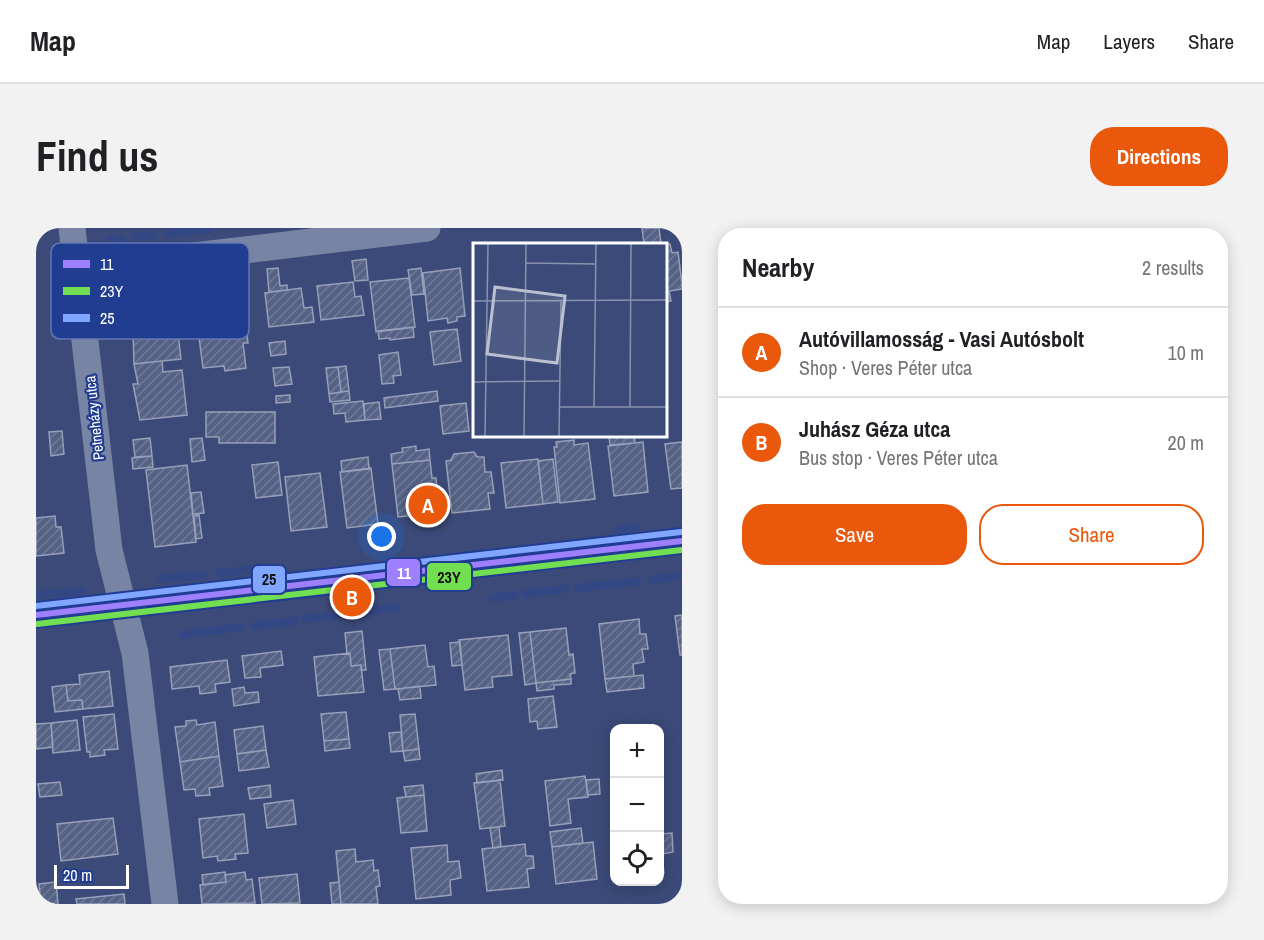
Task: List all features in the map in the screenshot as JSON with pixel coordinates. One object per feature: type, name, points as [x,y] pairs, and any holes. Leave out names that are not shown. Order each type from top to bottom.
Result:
[{"type":"street","name":"Petneházy utca","points":[[72,228],[74,243]]},
{"type":"street","points":[[249,249],[427,228]]},
{"type":"street","name":"Petneházy utca","points":[[84,339],[108,546],[135,653],[165,904]]},
{"type":"street","points":[[36,615],[682,541]]},
{"type":"building","points":[[642,228],[659,228],[661,243],[644,243]]},
{"type":"building","points":[[667,244],[670,244],[672,253],[678,252],[682,284],[682,289],[669,291],[671,301],[667,301]]},
{"type":"building","points":[[366,259],[368,280],[355,281],[352,261]]},
{"type":"building","points":[[278,268],[280,286],[287,285],[287,290],[269,292],[267,269]]},
{"type":"building","points":[[421,268],[424,294],[412,295],[408,270]]},
{"type":"building","points":[[460,268],[465,316],[457,317],[457,321],[448,323],[447,318],[428,321],[423,273]]},
{"type":"building","points":[[409,278],[415,327],[376,332],[370,282]]},
{"type":"building","points":[[353,282],[355,297],[361,296],[364,315],[321,320],[317,286]]},
{"type":"building","points":[[301,288],[304,308],[312,307],[314,322],[269,327],[265,293]]},
{"type":"building","points":[[413,327],[414,337],[379,339],[378,331]]},
{"type":"building","points":[[457,329],[461,361],[434,365],[430,332]]},
{"type":"building","points":[[133,339],[179,339],[181,359],[134,364]]},
{"type":"building","points":[[199,339],[248,339],[248,343],[243,343],[246,368],[225,371],[224,366],[203,368]]},
{"type":"building","points":[[285,341],[286,354],[271,356],[269,343]]},
{"type":"building","points":[[398,352],[401,375],[393,376],[394,383],[382,384],[379,355]]},
{"type":"building","points":[[162,361],[163,372],[182,370],[187,415],[140,420],[133,384],[138,384],[134,364]]},
{"type":"building","points":[[346,366],[349,391],[341,392],[338,367]]},
{"type":"building","points":[[289,367],[292,384],[275,386],[273,368]]},
{"type":"building","points":[[338,367],[341,392],[329,394],[326,368]]},
{"type":"building","points":[[349,391],[350,400],[330,402],[329,394]]},
{"type":"building","points":[[437,391],[438,401],[385,408],[384,398]]},
{"type":"building","points":[[290,395],[290,402],[276,403],[276,396]]},
{"type":"building","points":[[363,401],[365,420],[346,422],[345,413],[334,414],[333,404]]},
{"type":"building","points":[[379,402],[381,419],[365,420],[364,404]]},
{"type":"building","points":[[466,403],[469,431],[443,434],[440,406]]},
{"type":"building","points":[[206,412],[275,412],[275,443],[219,443],[219,437],[206,437]]},
{"type":"building","points":[[62,431],[64,454],[51,456],[49,432]]},
{"type":"building","points":[[609,436],[634,436],[635,443],[610,445]]},
{"type":"building","points":[[150,438],[152,456],[135,457],[133,440]]},
{"type":"building","points":[[202,438],[205,460],[192,462],[190,439]]},
{"type":"building","points":[[574,440],[574,445],[588,443],[595,499],[560,503],[554,447],[557,447],[556,442]]},
{"type":"building","points":[[643,442],[648,492],[614,496],[608,446]]},
{"type":"building","points":[[682,442],[682,488],[671,489],[665,444]]},
{"type":"building","points":[[416,446],[416,451],[429,449],[430,460],[392,464],[391,454],[403,452],[402,448]]},
{"type":"building","points":[[474,452],[477,457],[484,457],[485,472],[491,472],[494,493],[488,493],[490,509],[452,513],[446,461],[451,460],[454,454]]},
{"type":"building","points":[[152,456],[153,467],[133,469],[132,458]]},
{"type":"building","points":[[368,457],[369,469],[342,472],[341,461]]},
{"type":"building","points":[[538,459],[543,504],[506,508],[501,463]]},
{"type":"building","points":[[553,459],[558,502],[543,504],[538,461]]},
{"type":"building","points":[[430,460],[432,478],[436,478],[437,489],[433,489],[436,513],[398,517],[392,464]]},
{"type":"building","points":[[278,462],[282,495],[256,498],[252,465]]},
{"type":"building","points":[[187,465],[196,542],[155,547],[146,470]]},
{"type":"building","points":[[371,468],[378,524],[347,528],[340,472]]},
{"type":"building","points":[[320,473],[327,527],[291,531],[285,477]]},
{"type":"building","points":[[201,492],[204,513],[193,514],[191,493]]},
{"type":"building","points":[[199,515],[202,538],[196,539],[194,516]]},
{"type":"building","points":[[55,516],[56,527],[61,527],[64,553],[36,556],[36,518]]},
{"type":"building","points":[[682,615],[682,655],[680,655],[675,616]]},
{"type":"building","points":[[639,619],[640,634],[646,634],[648,649],[642,649],[644,662],[633,664],[634,676],[605,679],[599,624]]},
{"type":"building","points":[[566,628],[569,655],[573,654],[575,673],[570,674],[571,679],[536,683],[530,632]]},
{"type":"building","points":[[362,631],[366,670],[361,670],[361,665],[351,666],[350,653],[347,654],[345,633]]},
{"type":"building","points":[[530,632],[536,683],[525,685],[519,633]]},
{"type":"building","points":[[508,635],[512,675],[492,677],[493,687],[465,690],[459,640]]},
{"type":"building","points":[[460,642],[462,665],[452,666],[450,643]]},
{"type":"building","points":[[425,645],[428,667],[434,666],[436,685],[395,689],[390,649]]},
{"type":"building","points":[[390,649],[395,689],[384,690],[379,650]]},
{"type":"building","points":[[281,651],[283,665],[260,668],[261,677],[245,678],[242,656]]},
{"type":"building","points":[[350,653],[351,666],[361,665],[364,692],[318,696],[314,657]]},
{"type":"building","points":[[227,660],[230,682],[215,684],[216,692],[200,694],[199,686],[172,689],[170,667]]},
{"type":"building","points":[[109,671],[113,706],[83,709],[82,700],[68,701],[66,685],[80,684],[79,675]]},
{"type":"building","points":[[643,675],[644,688],[607,692],[605,679]]},
{"type":"building","points":[[571,679],[571,684],[554,685],[554,689],[537,691],[536,683]]},
{"type":"building","points":[[66,685],[68,701],[82,700],[83,709],[55,712],[52,687]]},
{"type":"building","points":[[420,686],[421,698],[400,700],[398,689]]},
{"type":"building","points":[[244,687],[245,693],[258,692],[259,702],[234,706],[232,689]]},
{"type":"building","points":[[553,696],[557,727],[538,729],[537,721],[530,722],[528,699]]},
{"type":"building","points":[[346,712],[349,739],[324,741],[321,714]]},
{"type":"building","points":[[114,714],[118,749],[104,750],[105,755],[90,757],[90,752],[87,752],[83,717]]},
{"type":"building","points":[[415,714],[419,749],[403,751],[400,715]]},
{"type":"building","points":[[77,720],[80,750],[53,753],[51,723]]},
{"type":"building","points":[[196,720],[197,725],[215,722],[219,756],[180,762],[175,727],[186,726],[186,721]]},
{"type":"building","points":[[51,723],[53,747],[36,749],[36,724]]},
{"type":"building","points":[[263,726],[266,750],[237,754],[234,730]]},
{"type":"building","points":[[401,732],[403,751],[391,752],[389,733]]},
{"type":"building","points":[[349,739],[350,748],[325,751],[324,741]]},
{"type":"building","points":[[419,749],[420,759],[405,761],[403,751]]},
{"type":"building","points":[[266,750],[269,767],[239,771],[237,754]]},
{"type":"building","points":[[219,756],[223,786],[209,788],[210,795],[196,796],[195,789],[184,790],[180,762]]},
{"type":"building","points":[[502,770],[503,780],[477,783],[476,774]]},
{"type":"building","points":[[585,776],[588,797],[568,799],[571,823],[550,826],[545,781]]},
{"type":"building","points":[[599,779],[600,794],[588,795],[586,780]]},
{"type":"building","points":[[500,780],[505,826],[480,829],[474,783]]},
{"type":"building","points":[[60,782],[62,795],[40,797],[38,784]]},
{"type":"building","points":[[270,785],[271,797],[250,799],[248,788]]},
{"type":"building","points":[[423,785],[424,795],[406,797],[404,787]]},
{"type":"building","points":[[424,795],[427,831],[401,833],[397,798]]},
{"type":"building","points":[[293,800],[296,824],[267,828],[264,804]]},
{"type":"building","points":[[244,814],[248,853],[235,854],[236,859],[218,861],[217,856],[203,858],[199,819]]},
{"type":"building","points":[[113,818],[118,854],[61,861],[57,824]]},
{"type":"building","points":[[499,827],[501,847],[493,848],[490,828]]},
{"type":"building","points":[[581,828],[583,843],[552,847],[550,832]]},
{"type":"building","points":[[672,833],[673,852],[664,854],[664,834]]},
{"type":"building","points":[[593,842],[597,879],[556,884],[552,847]]},
{"type":"building","points":[[525,844],[526,856],[533,856],[534,868],[527,869],[529,887],[487,891],[482,849]]},
{"type":"building","points":[[447,845],[448,862],[459,861],[461,878],[450,880],[451,895],[416,899],[411,848]]},
{"type":"building","points":[[355,849],[356,862],[373,860],[374,871],[378,870],[380,886],[376,887],[378,904],[341,904],[336,851]]},
{"type":"building","points":[[225,872],[226,882],[203,885],[202,875]]},
{"type":"building","points":[[245,872],[246,880],[252,879],[255,903],[202,904],[200,885],[226,882],[225,875]]},
{"type":"building","points":[[297,874],[300,903],[262,904],[259,878]]},
{"type":"building","points":[[56,882],[58,904],[41,904],[39,884]]},
{"type":"building","points":[[339,882],[341,904],[332,904],[330,883]]},
{"type":"building","points":[[124,894],[125,904],[77,904],[76,899]]},
{"type":"waterway","points":[[198,230],[209,229]]},
{"type":"waterway","points":[[168,234],[191,231]]},
{"type":"waterway","points":[[136,237],[154,235]]},
{"type":"waterway","points":[[110,240],[121,239]]},
{"type":"waterway","points":[[618,530],[635,528]]},
{"type":"waterway","points":[[220,573],[265,568]]},
{"type":"waterway","points":[[161,579],[204,575]]},
{"type":"waterway","points":[[652,580],[682,576]]},
{"type":"waterway","points":[[578,588],[637,581]]},
{"type":"waterway","points":[[526,594],[564,589]]},
{"type":"waterway","points":[[36,595],[81,591]]},
{"type":"waterway","points":[[493,598],[515,595]]},
{"type":"waterway","points":[[370,611],[396,608]]},
{"type":"waterway","points":[[351,613],[358,612]]},
{"type":"waterway","points":[[305,619],[338,615]]},
{"type":"waterway","points":[[255,626],[294,621]]},
{"type":"waterway","points":[[182,635],[241,627]]},
{"type":"transit line","name":"25","points":[[36,606],[681,532]]},
{"type":"transit line","name":"11","points":[[36,615],[682,541]]},
{"type":"transit line","name":"23Y","points":[[37,624],[682,550]]},
{"type":"place","name":"Autóvillamosság - Vasi Autósbolt","points":[[428,505]]},
{"type":"place","name":"Juhász Géza utca","points":[[352,597]]}]
